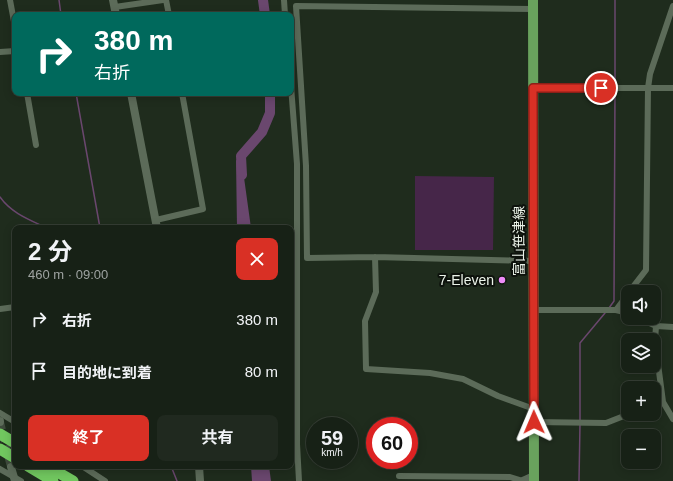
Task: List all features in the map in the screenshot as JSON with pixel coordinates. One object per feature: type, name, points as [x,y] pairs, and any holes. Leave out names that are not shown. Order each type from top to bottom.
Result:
[{"type":"highway","points":[[0,434],[12,441]]},
{"type":"highway","points":[[0,437],[12,444]]},
{"type":"highway","points":[[0,449],[12,462]]},
{"type":"highway","points":[[33,469],[53,481]]},
{"type":"highway","points":[[52,469],[72,481]]},
{"type":"main road","name":"富山笹津線","points":[[533,4],[534,478]]},
{"type":"street","points":[[10,0],[12,12]]},
{"type":"street","points":[[115,7],[165,0],[168,12]]},
{"type":"street","points":[[284,0],[285,12]]},
{"type":"street","points":[[430,0],[430,8]]},
{"type":"street","points":[[479,0],[479,8]]},
{"type":"street","points":[[533,4],[479,8],[430,8],[354,3],[296,6],[306,166],[307,258],[375,257],[533,261]]},
{"type":"street","points":[[635,285],[646,270],[648,88],[650,74],[673,6]]},
{"type":"street","points":[[0,52],[12,51]]},
{"type":"street","points":[[533,88],[673,88]]},
{"type":"street","points":[[28,96],[36,145]]},
{"type":"street","points":[[132,96],[156,224],[203,209],[183,96]]},
{"type":"street","points":[[292,96],[297,164],[299,481]]},
{"type":"street","points":[[375,257],[376,292],[365,321],[366,369],[430,373],[463,379],[498,396],[534,409]]},
{"type":"street","points":[[616,310],[621,303]]},
{"type":"street","points":[[0,309],[12,307]]},
{"type":"street","points":[[533,310],[621,311]]},
{"type":"street","points":[[673,327],[656,326],[655,341],[663,402],[673,419]]},
{"type":"street","points":[[0,413],[12,420]]},
{"type":"street","points":[[534,422],[606,423],[621,417]]},
{"type":"street","points":[[0,469],[16,480]]},
{"type":"street","points":[[14,469],[16,480]]},
{"type":"street","points":[[87,469],[105,481]]},
{"type":"street","points":[[199,469],[200,481]]},
{"type":"street","points":[[399,476],[510,477],[523,481],[534,478]]},
{"type":"shaded area","points":[[236,160],[242,163],[251,225],[237,225]]},
{"type":"shaded area","points":[[415,176],[494,177],[493,250],[415,250]]},
{"type":"shaded area","points":[[251,469],[269,469],[271,481],[252,481]]},
{"type":"waterway","points":[[59,0],[61,12]]},
{"type":"waterway","points":[[263,0],[265,12]]},
{"type":"waterway","points":[[615,0],[615,86]]},
{"type":"waterway","points":[[609,308],[614,301],[615,90]]},
{"type":"waterway","points":[[77,96],[99,225]]},
{"type":"waterway","points":[[242,175],[241,156],[262,132],[270,113],[270,96]]},
{"type":"waterway","points":[[0,197],[4,203],[15,212],[41,225]]},
{"type":"waterway","points":[[580,420],[580,343],[605,313]]},
{"type":"waterway","points":[[579,481],[580,424]]},
{"type":"waterway","points":[[172,469],[177,481]]},
{"type":"tunnel","points":[[0,422],[11,467]]},
{"type":"place","name":"7-Eleven","points":[[502,280]]},
{"type":"route","points":[[534,422],[533,88],[601,88]]}]
